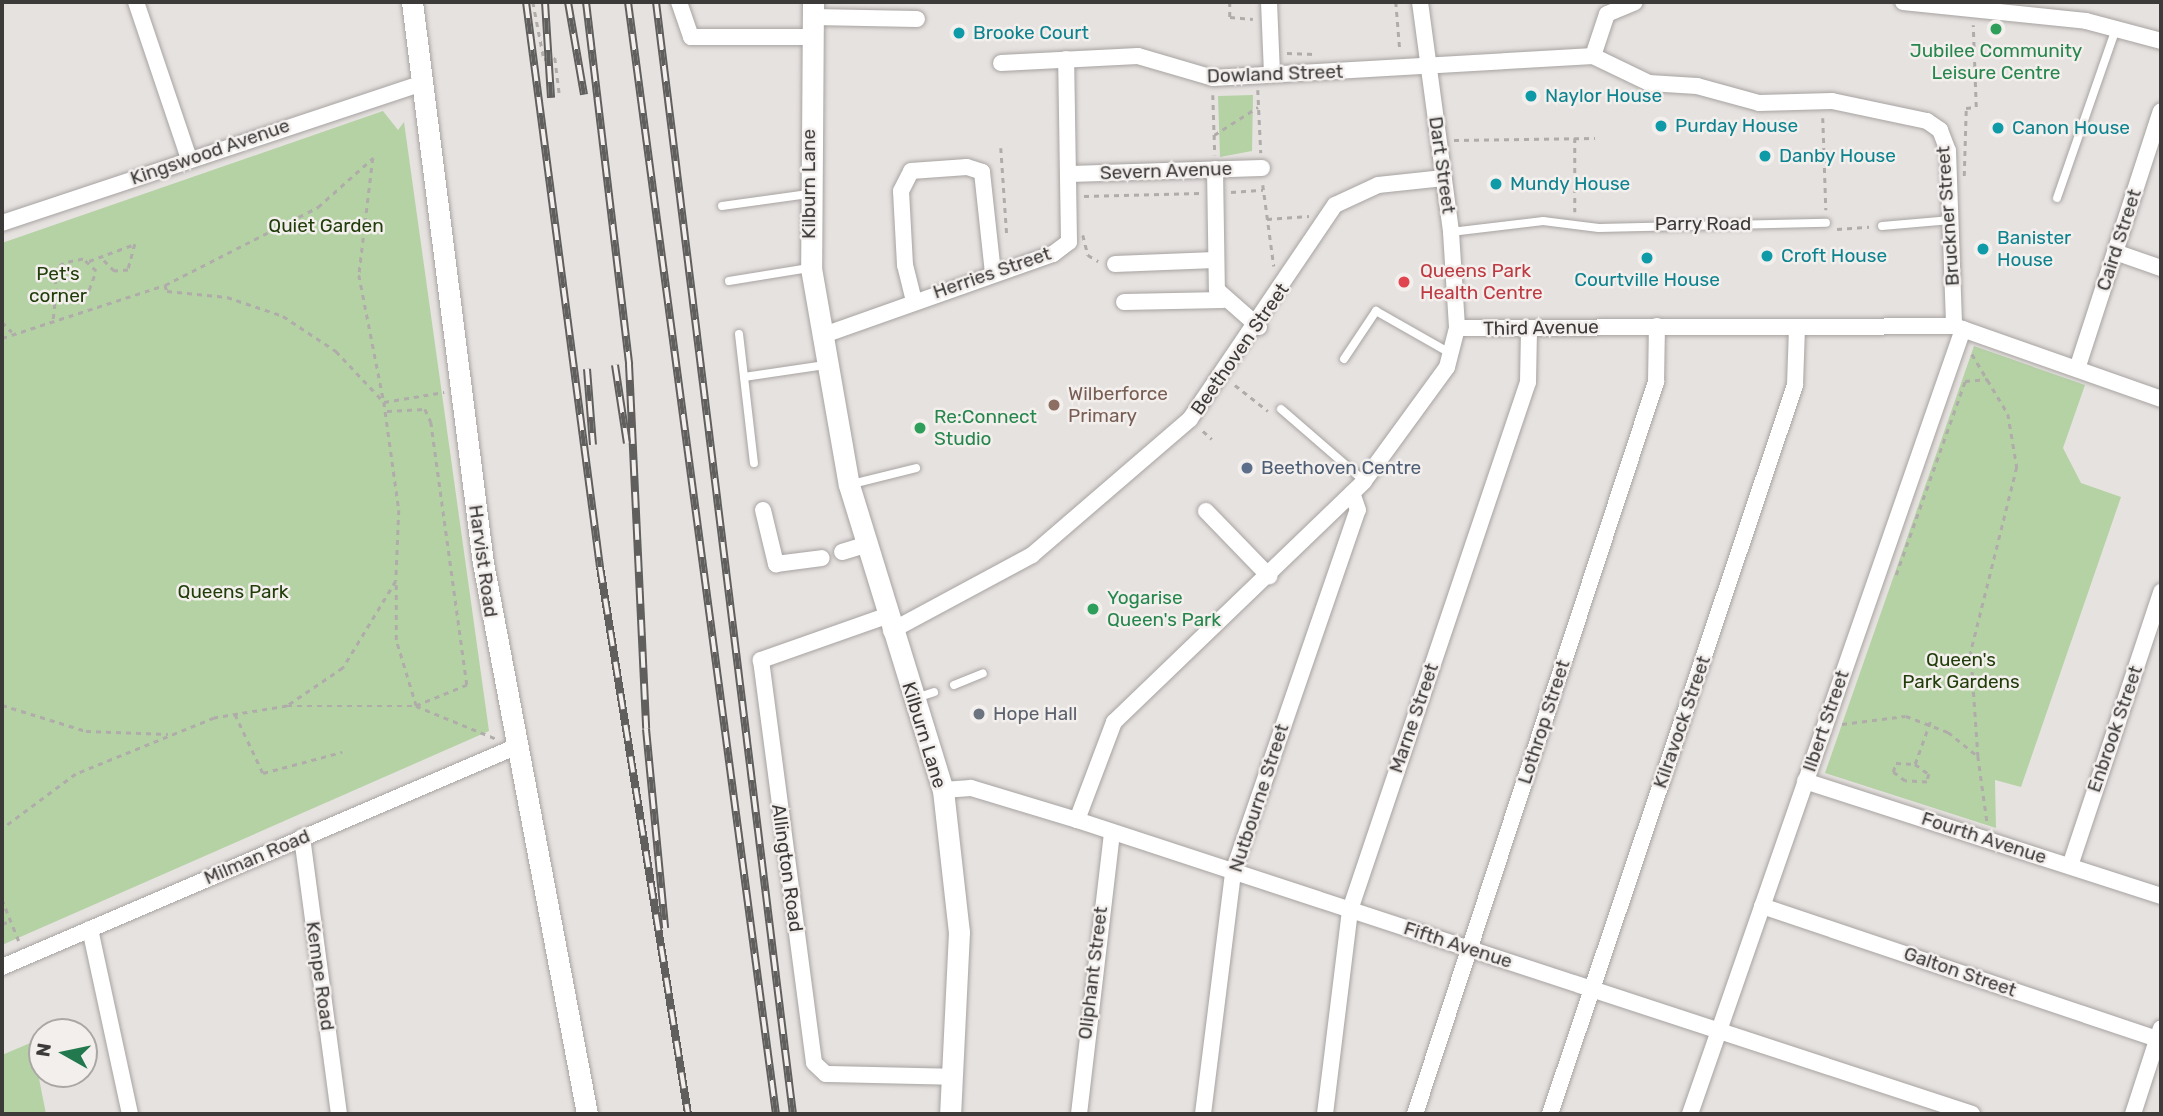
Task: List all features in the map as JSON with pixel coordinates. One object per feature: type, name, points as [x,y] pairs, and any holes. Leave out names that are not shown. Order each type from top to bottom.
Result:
[{"type":"main road","name":"Harvist Road","points":[[412,2],[420,84],[505,743],[587,1114]]},
{"type":"main road","name":"Kilburn Lane","points":[[813,18],[808,194],[811,268],[825,365],[849,485],[865,545],[943,790],[959,932],[954,1077],[950,1114]]},
{"type":"street","points":[[136,2],[189,159]]},
{"type":"street","points":[[678,2],[691,37],[813,18],[917,19]]},
{"type":"street","points":[[1265,75],[1269,2]]},
{"type":"street","name":"Dart Street","points":[[1420,2],[1451,232],[1457,328]]},
{"type":"street","points":[[1593,56],[1607,15],[1635,2]]},
{"type":"street","points":[[1903,2],[1982,6],[2117,26],[2161,41]]},
{"type":"street","name":"Dowland Street","points":[[1001,63],[1138,56],[1213,78],[1427,68]]},
{"type":"street","name":"Bruckner Street","points":[[1427,68],[1593,56],[1649,83],[1697,86],[1759,103],[1823,101],[1935,124],[1946,140],[1959,331]]},
{"type":"street","name":"Herries Street","points":[[821,336],[1069,242],[1066,59]]},
{"type":"street","name":"Kingswood Avenue","points":[[4,222],[420,84]]},
{"type":"street","name":"Caird Street","points":[[2077,369],[2115,252],[2157,138],[2161,111]]},
{"type":"street","points":[[914,301],[905,265],[901,191],[911,171],[967,167],[982,172],[993,273]]},
{"type":"street","name":"Severn Avenue","points":[[1069,174],[1262,168]]},
{"type":"street","points":[[1215,169],[1215,260],[1223,300]]},
{"type":"street","name":"Beethoven Street","points":[[888,624],[1031,555],[1131,475],[1199,410],[1259,327],[1329,215],[1345,197],[1371,187],[1444,178]]},
{"type":"street","points":[[2,205],[4,222]]},
{"type":"street","points":[[2115,252],[2161,268]]},
{"type":"street","points":[[1107,265],[1215,260]]},
{"type":"street","points":[[1124,302],[1223,300],[1259,327]]},
{"type":"street","name":"Third Avenue","points":[[1077,820],[1114,722],[1269,576],[1364,481],[1451,354],[1457,328],[1657,326],[1959,331],[2161,399]]},
{"type":"street","name":"Lothrop Street","points":[[1415,1114],[1656,382],[1657,326]]},
{"type":"street","name":"Kilravock Street","points":[[1550,1114],[1795,385],[1797,327]]},
{"type":"street","name":"Marne Street","points":[[1325,1114],[1350,910],[1528,382],[1529,329]]},
{"type":"street","name":"Ilbert Street","points":[[1690,1114],[1959,331]]},
{"type":"street","name":"Nutbourne Street","points":[[1203,1114],[1233,872],[1358,510],[1352,493]]},
{"type":"street","points":[[763,510],[776,564],[822,558]]},
{"type":"street","points":[[1206,511],[1269,576]]},
{"type":"street","points":[[842,552],[865,545]]},
{"type":"street","name":"Enbrook Street","points":[[2070,866],[2161,592]]},
{"type":"street","name":"Allington Road","points":[[888,624],[761,660],[814,1063],[826,1074],[954,1077]]},
{"type":"street","name":"Milman Road","points":[[2,967],[302,837],[505,743]]},
{"type":"street","name":"Fourth Avenue","points":[[1805,781],[2161,896]]},
{"type":"street","name":"Fifth Avenue","points":[[943,790],[971,788],[1077,820],[1972,1114]]},
{"type":"street","name":"Oliphant Street","points":[[1079,1114],[1112,832]]},
{"type":"street","name":"Kempe Road","points":[[302,837],[339,1114]]},
{"type":"street","name":"Galton Street","points":[[1762,906],[2159,1034]]},
{"type":"street","points":[[90,929],[130,1114]]},
{"type":"street","points":[[2133,1114],[2159,1034]]},
{"type":"lane","points":[[2057,198],[2117,26]]},
{"type":"lane","points":[[722,206],[808,194]]},
{"type":"lane","points":[[1882,226],[1951,220]]},
{"type":"lane","name":"Parry Road","points":[[1451,232],[1575,224],[1599,229],[1826,223]]},
{"type":"lane","points":[[729,282],[811,268]]},
{"type":"lane","points":[[1344,359],[1376,311],[1451,354]]},
{"type":"lane","points":[[739,334],[754,463]]},
{"type":"lane","points":[[744,377],[825,365]]},
{"type":"lane","points":[[1281,409],[1364,481]]},
{"type":"lane","points":[[849,485],[916,468]]},
{"type":"lane","points":[[954,685],[983,673]]},
{"type":"lane","points":[[913,699],[934,692]]},
{"type":"path","points":[[533,2],[544,60],[555,58],[560,97]]},
{"type":"path","points":[[1230,2],[1230,17]]},
{"type":"path","points":[[1396,2],[1400,54]]},
{"type":"path","points":[[1950,177],[1968,176],[1966,108],[1976,107],[1982,6]]},
{"type":"path","points":[[1284,53],[1321,58]]},
{"type":"path","points":[[1265,75],[1258,107],[1266,219],[1273,229],[1275,301]]},
{"type":"path","points":[[1213,78],[1215,169]]},
{"type":"path","points":[[1823,101],[1826,223],[1829,229],[1882,226]]},
{"type":"path","points":[[1214,135],[1258,107]]},
{"type":"path","points":[[1575,138],[1575,224]]},
{"type":"path","points":[[1440,140],[1595,138]]},
{"type":"path","points":[[2,338],[12,332],[165,285],[318,206],[373,158],[359,275],[386,411],[399,510],[396,640],[416,706]]},
{"type":"path","points":[[1070,197],[1263,190]]},
{"type":"path","points":[[1266,219],[1329,215]]},
{"type":"path","points":[[1086,255],[1087,235],[1086,255]]},
{"type":"path","points":[[1069,242],[1086,255],[1107,265]]},
{"type":"path","points":[[53,320],[55,269],[76,259],[89,261],[135,244],[128,270],[114,271],[100,257]]},
{"type":"path","points":[[56,289],[68,295],[89,290],[96,282],[89,261]]},
{"type":"path","points":[[165,285],[167,291],[227,296],[283,316],[336,351],[384,402]]},
{"type":"path","points":[[2,322],[12,332]]},
{"type":"path","points":[[1959,331],[2011,423],[2017,467],[1971,652],[1978,756],[1989,839]]},
{"type":"path","points":[[1879,569],[1899,576],[1965,381],[1988,379]]},
{"type":"path","points":[[1235,385],[1275,417],[1281,409]]},
{"type":"path","points":[[384,402],[439,393]]},
{"type":"path","points":[[2,829],[76,774],[171,734],[235,714],[287,706],[416,706],[467,685],[431,422],[425,409],[386,411]]},
{"type":"path","points":[[287,706],[342,668],[396,581]]},
{"type":"path","points":[[2,705],[86,731],[171,734]]},
{"type":"path","points":[[416,706],[505,743]]},
{"type":"path","points":[[235,714],[263,773],[342,752]]},
{"type":"path","points":[[1825,724],[1906,716],[1930,722],[1978,756]]},
{"type":"path","points":[[1915,764],[1930,722]]},
{"type":"path","points":[[1896,763],[1915,764],[1929,774],[1927,782],[1905,781],[1893,772],[1896,763]]},
{"type":"path","points":[[2,899],[10,921],[29,954]]},
{"type":"path","points":[[2,924],[10,921]]},
{"type":"green space","points":[[1253,95],[1252,151],[1220,157],[1218,96]]},
{"type":"green space","name":"Queens Park","points":[[383,111],[398,130],[404,122],[489,731],[2,945],[2,243]]},
{"type":"green space","name":"Queen's Park Gardens","points":[[1974,346],[2085,385],[2063,448],[2081,483],[2121,497],[2021,787],[1995,780],[1996,828],[1825,773]]},
{"type":"green space","points":[[28,1044],[28,1088],[41,1088],[46,1114],[2,1114],[2,1055]]},
{"type":"railway","points":[[526,2],[600,567],[688,1114]]},
{"type":"railway","points":[[545,2],[551,98]]},
{"type":"railway","points":[[568,2],[584,95]]},
{"type":"railway","points":[[586,2],[629,364],[646,729],[665,928]]},
{"type":"railway","points":[[628,2],[776,1114]]},
{"type":"railway","points":[[656,2],[793,1114]]},
{"type":"railway","points":[[615,365],[627,443]]},
{"type":"railway","points":[[587,369],[593,445]]},
{"type":"place","name":"Jubilee Community Leisure Centre","points":[[1996,29]]},
{"type":"place","name":"Brooke Court","points":[[959,33]]},
{"type":"place","name":"Naylor House","points":[[1531,96]]},
{"type":"place","name":"Purday House","points":[[1661,126]]},
{"type":"place","name":"Canon House","points":[[1998,128]]},
{"type":"place","name":"Danby House","points":[[1765,156]]},
{"type":"place","name":"Mundy House","points":[[1496,184]]},
{"type":"place","name":"Banister House","points":[[1983,249]]},
{"type":"place","name":"Croft House","points":[[1767,256]]},
{"type":"place","name":"Courtville House","points":[[1647,258]]},
{"type":"place","name":"Queens Park Health Centre","points":[[1404,282]]},
{"type":"place","name":"Wilberforce Primary","points":[[1054,405]]},
{"type":"place","name":"Re:Connect Studio","points":[[920,428]]},
{"type":"place","name":"Beethoven Centre","points":[[1247,468]]},
{"type":"place","name":"Yogarise Queen's Park","points":[[1093,609]]},
{"type":"place","name":"Hope Hall","points":[[979,714]]},
{"type":"park label","name":"Quiet Garden","points":[[326,226]]},
{"type":"park label","name":"Pet's corner","points":[[58,285]]}]
